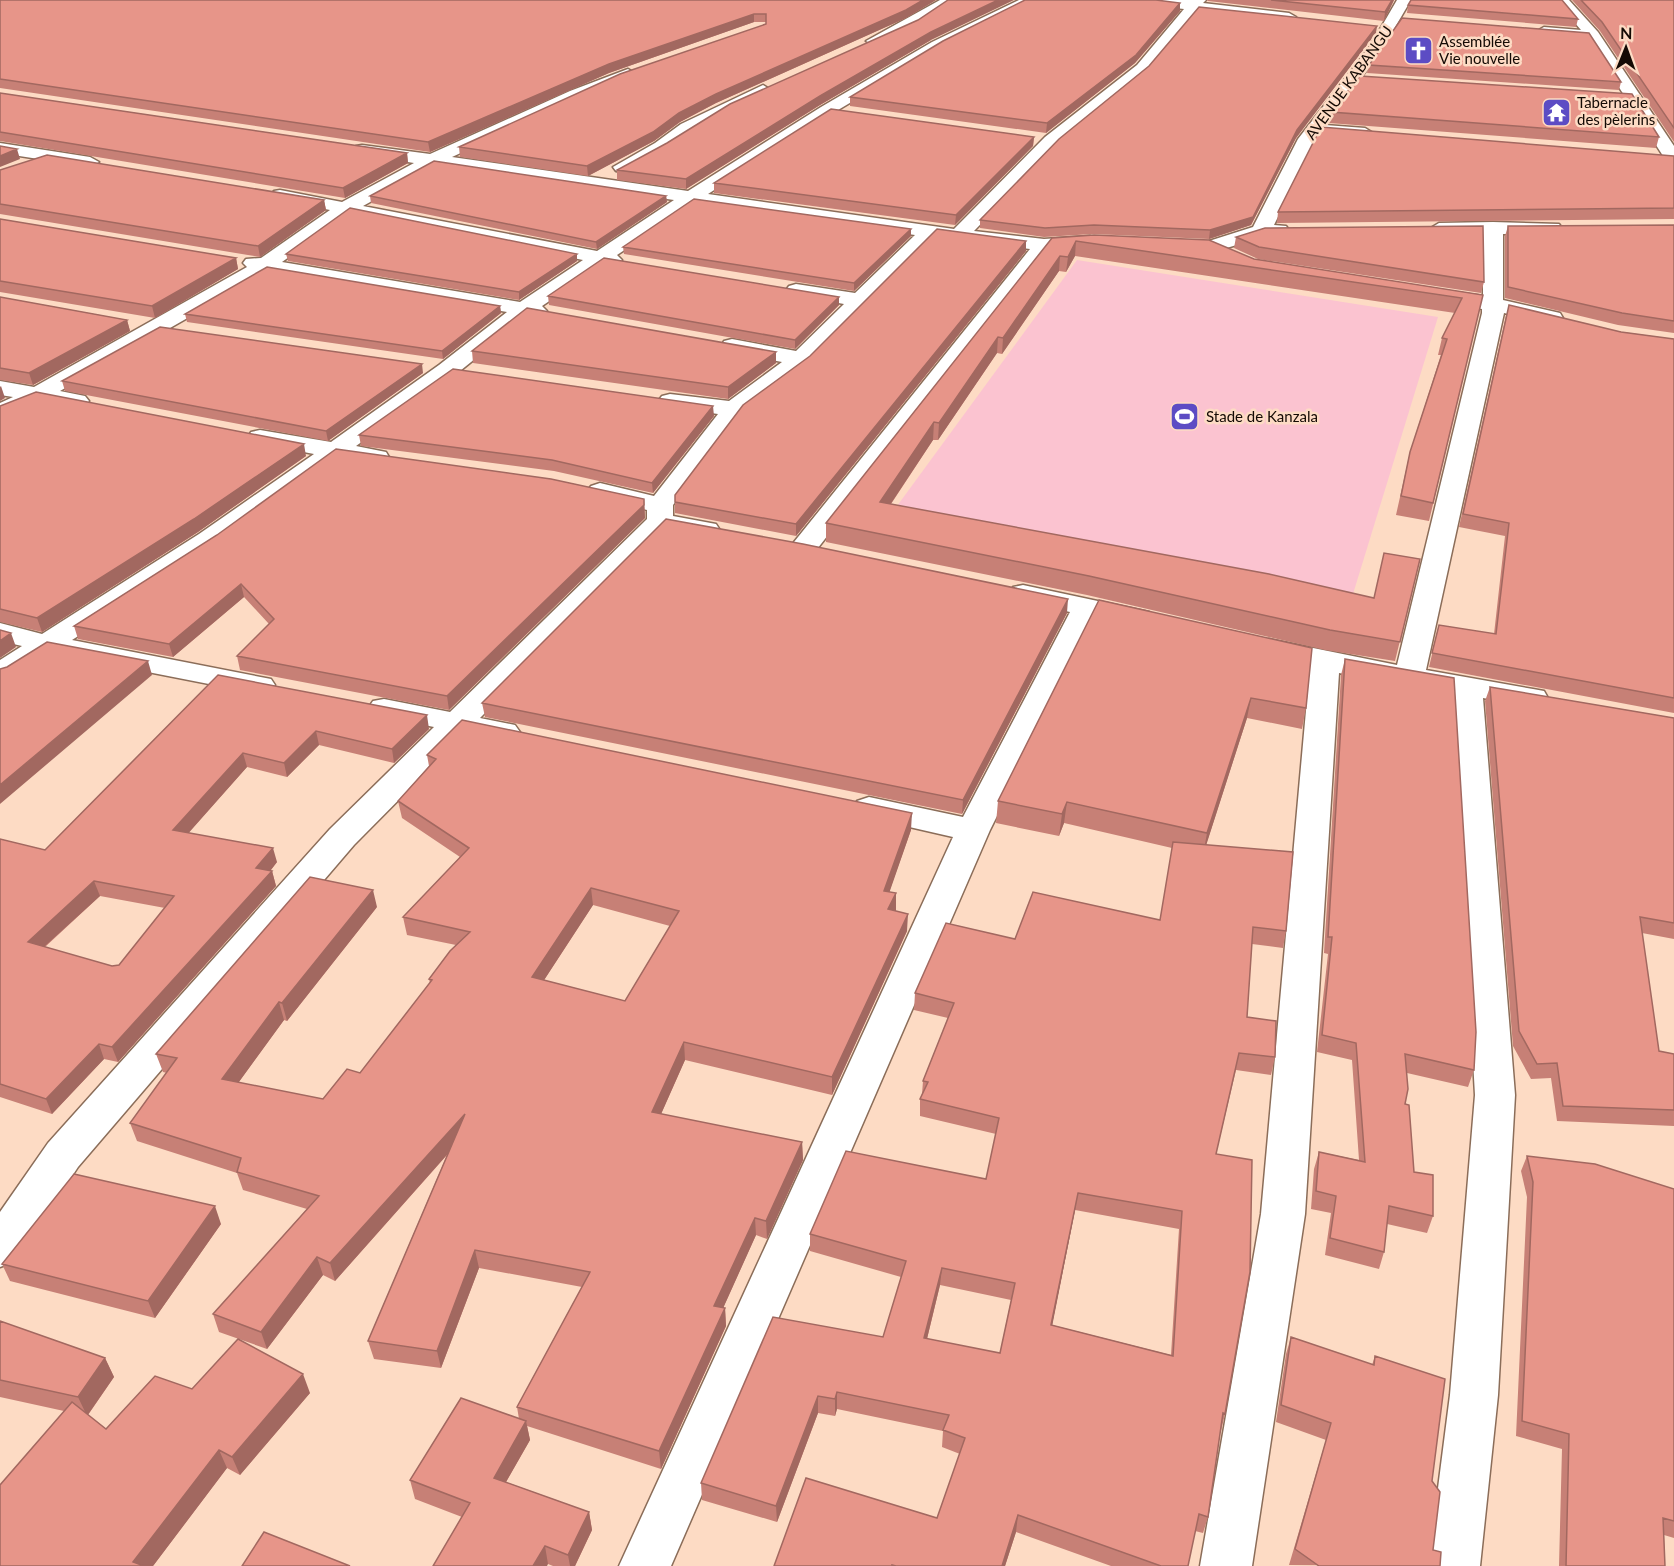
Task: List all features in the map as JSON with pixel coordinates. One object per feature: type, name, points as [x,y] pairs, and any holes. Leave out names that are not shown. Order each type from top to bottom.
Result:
[{"type":"street","points":[[859,47],[912,23],[949,0]]},
{"type":"street","points":[[0,673],[209,540],[447,370],[524,309],[691,197],[827,110],[937,45],[1030,0]]},
{"type":"street","points":[[1139,0],[1196,3],[1309,19]]},
{"type":"street","name":"AVENUE KABANGU","points":[[1262,231],[1313,129],[1361,79],[1404,0]]},
{"type":"street","points":[[1562,0],[1593,35],[1637,99],[1673,158]]},
{"type":"street","points":[[959,235],[1051,141],[1142,68],[1196,3]]},
{"type":"street","points":[[1523,29],[1593,35]]},
{"type":"street","points":[[0,412],[38,394],[159,327],[265,265],[348,206],[432,160],[576,94],[649,67]]},
{"type":"street","points":[[591,184],[661,147],[705,118],[775,85]]},
{"type":"street","points":[[1614,98],[1637,99]]},
{"type":"street","points":[[827,110],[850,114]]},
{"type":"street","points":[[1313,129],[1385,135]]},
{"type":"street","points":[[1028,138],[1051,141]]},
{"type":"street","points":[[339,146],[591,184],[959,235],[1044,245],[1104,242]]},
{"type":"street","points":[[0,148],[108,165]]},
{"type":"street","points":[[1648,155],[1673,158]]},
{"type":"street","points":[[20,167],[51,156]]},
{"type":"street","points":[[256,191],[348,206],[635,264]]},
{"type":"street","points":[[1409,676],[1493,304],[1492,228]]},
{"type":"street","points":[[1423,229],[1572,228]]},
{"type":"street","points":[[1151,244],[1210,247],[1262,231],[1296,230]]},
{"type":"street","points":[[0,1248],[71,1146],[342,837],[458,723],[660,513],[734,409],[801,359],[863,301],[930,231]]},
{"type":"street","points":[[804,548],[1044,245]]},
{"type":"street","points":[[1210,247],[1241,261]]},
{"type":"street","points":[[231,259],[558,315]]},
{"type":"street","points":[[783,288],[863,301]]},
{"type":"street","points":[[1415,292],[1493,304],[1572,324]]},
{"type":"street","points":[[125,321],[194,333]]},
{"type":"street","points":[[708,342],[801,359]]},
{"type":"street","points":[[412,365],[481,375]]},
{"type":"street","points":[[0,388],[106,407]]},
{"type":"street","points":[[653,399],[734,409]]},
{"type":"street","points":[[230,431],[332,451],[402,461]]},
{"type":"street","points":[[574,486],[737,535]]},
{"type":"street","points":[[996,587],[1166,624]]},
{"type":"street","points":[[645,1566],[973,830],[1087,606]]},
{"type":"street","points":[[0,632],[48,644],[294,691]]},
{"type":"street","points":[[1245,643],[1325,661],[1559,703]]},
{"type":"street","points":[[1226,1566],[1283,1214],[1325,661]]},
{"type":"street","points":[[1454,1566],[1474,1395],[1495,1095],[1467,687]]},
{"type":"street","points":[[353,702],[528,737]]},
{"type":"street","points":[[844,803],[973,830]]},
{"type":"shaded area","name":"Stade de Kanzala","points":[[1077,260],[1438,317],[1349,607],[889,517]]},
{"type":"building","points":[[0,0],[923,0],[906,10],[716,94],[679,113],[653,132],[587,166],[459,147],[620,74],[766,24],[766,14],[754,14],[609,64],[428,142],[0,79]]},
{"type":"building","points":[[948,0],[998,0],[931,32],[820,96],[686,179],[617,170],[667,143],[730,104],[918,20]]},
{"type":"building","points":[[1025,0],[1156,0],[1180,3],[1136,55],[1047,123],[850,97],[943,41]]},
{"type":"building","points":[[1271,0],[1392,0],[1385,12]]},
{"type":"building","points":[[1411,0],[1562,0],[1578,19],[1408,5]]},
{"type":"building","points":[[1581,0],[1674,0],[1674,128],[1602,22]]},
{"type":"building","points":[[1199,7],[1377,26],[1297,130],[1253,217],[1210,230],[1094,225],[1045,228],[980,220],[1059,139],[1149,66]]},
{"type":"building","points":[[1402,18],[1589,33],[1621,82],[1369,65]]},
{"type":"building","points":[[1360,76],[1632,94],[1659,137],[1331,112]]},
{"type":"building","points":[[0,93],[407,153],[343,188],[0,132]]},
{"type":"building","points":[[831,109],[1034,137],[956,215],[714,183]]},
{"type":"building","points":[[1321,127],[1674,156],[1674,208],[1278,212]]},
{"type":"building","points":[[0,146],[17,149],[0,156]]},
{"type":"building","points":[[47,155],[324,200],[258,246],[0,204],[0,170]]},
{"type":"building","points":[[434,161],[666,196],[596,242],[370,196]]},
{"type":"building","points":[[694,199],[911,229],[854,283],[623,247]]},
{"type":"building","points":[[350,208],[577,254],[519,292],[286,254]]},
{"type":"building","points":[[0,219],[236,258],[152,306],[0,281]]},
{"type":"building","points":[[1674,225],[1674,321],[1622,313],[1508,287],[1508,226]]},
{"type":"building","points":[[1483,226],[1484,282],[1259,247],[1236,237],[1265,228]]},
{"type":"building","points":[[937,229],[1026,241],[796,524],[675,502],[675,495],[743,405],[810,356]]},
{"type":"building","points":[[1094,235],[1209,240],[1254,259],[1483,295],[1433,503],[1401,496],[1410,452],[1447,339],[1442,338],[1462,298],[1076,241],[1068,257],[1060,256],[1003,338],[998,337],[939,423],[934,422],[880,502],[1269,574],[1374,598],[1384,553],[1420,559],[1400,642],[1330,630],[1089,576],[826,523],[1052,238]]},
{"type":"building","points":[[604,258],[839,297],[795,340],[548,296]]},
{"type":"building","points":[[267,267],[500,306],[442,351],[185,314]]},
{"type":"building","points":[[0,297],[127,320],[29,373],[0,368]]},
{"type":"building","points":[[1509,305],[1621,332],[1674,339],[1674,698],[1432,653],[1439,625],[1496,634],[1509,523],[1463,514]]},
{"type":"building","points":[[527,308],[776,352],[728,387],[472,351]]},
{"type":"building","points":[[160,327],[422,364],[326,431],[62,381]]},
{"type":"building","points":[[453,369],[713,406],[652,483],[552,460],[359,435]]},
{"type":"building","points":[[36,392],[304,444],[194,519],[37,618],[0,609],[0,406]]},
{"type":"building","points":[[336,449],[551,479],[644,499],[644,505],[447,696],[237,656],[274,619],[241,584],[169,644],[74,626],[217,535]]},
{"type":"building","points":[[666,519],[803,544],[1068,599],[963,800],[482,703]]},
{"type":"building","points":[[1099,600],[1312,648],[1306,708],[1251,698],[1207,833],[1067,802],[1062,814],[998,801]]},
{"type":"building","points":[[0,630],[11,633],[0,641]]},
{"type":"building","points":[[47,642],[148,661],[0,785],[0,669]]},
{"type":"building","points":[[1345,659],[1454,678],[1476,1032],[1474,1070],[1405,1054],[1408,1089],[1405,1104],[1409,1105],[1414,1172],[1433,1175],[1433,1216],[1389,1206],[1384,1252],[1330,1238],[1336,1196],[1316,1191],[1319,1152],[1365,1162],[1356,1043],[1322,1035],[1332,937],[1328,937]]},
{"type":"building","points":[[218,675],[427,715],[392,749],[316,731],[284,763],[243,753],[173,830],[273,848],[256,868],[272,871],[112,1047],[99,1044],[46,1099],[0,1084],[0,839],[45,850]],"holes":[[[94,881],[174,896],[119,965],[112,966],[28,942]]]},
{"type":"building","points":[[1490,687],[1674,718],[1674,923],[1640,917],[1659,1051],[1674,1054],[1674,1110],[1563,1106],[1557,1063],[1537,1064],[1519,1031]]},
{"type":"building","points":[[462,720],[912,813],[884,891],[896,893],[888,909],[908,914],[832,1077],[684,1042],[652,1112],[802,1142],[766,1221],[755,1218],[714,1306],[725,1308],[659,1451],[517,1407],[590,1272],[475,1250],[437,1351],[368,1341],[465,1114],[330,1263],[317,1257],[261,1332],[213,1314],[319,1196],[237,1172],[241,1158],[130,1123],[177,1058],[156,1054],[310,877],[373,890],[282,1003],[279,1002],[222,1079],[323,1099],[347,1069],[360,1073],[432,980],[429,979],[450,951],[470,932],[403,917],[469,848],[398,801],[436,759],[427,755]],"holes":[[[591,888],[679,911],[625,1001],[532,977]]]},
{"type":"building","points":[[1173,842],[1293,852],[1286,931],[1253,927],[1247,1017],[1276,1021],[1275,1057],[1239,1053],[1216,1154],[1252,1160],[1250,1272],[1225,1414],[1223,1413],[1208,1517],[1199,1514],[1188,1566],[1161,1566],[1018,1515],[1002,1566],[774,1566],[806,1478],[937,1518],[965,1438],[943,1430],[949,1415],[837,1392],[835,1399],[818,1396],[776,1506],[701,1483],[773,1317],[883,1337],[906,1261],[810,1234],[846,1151],[986,1179],[999,1118],[920,1099],[928,1082],[923,1081],[954,1003],[915,993],[946,923],[1015,939],[1033,892],[1160,920]],"holes":[[[1078,1193],[1182,1211],[1173,1356],[1051,1325]],[[942,1268],[1015,1283],[1000,1353],[924,1338]]]},
{"type":"building","points":[[1527,1156],[1595,1164],[1674,1189],[1674,1521],[1663,1518],[1665,1566],[1566,1566],[1569,1434],[1522,1421],[1533,1182]]},
{"type":"building","points":[[74,1174],[215,1206],[148,1301],[2,1264]]},
{"type":"building","points":[[0,1321],[105,1358],[78,1397],[0,1380]]},
{"type":"building","points":[[1291,1337],[1374,1365],[1375,1356],[1445,1379],[1432,1481],[1440,1492],[1433,1550],[1441,1552],[1440,1566],[1319,1566],[1295,1549],[1331,1423],[1281,1405]]},
{"type":"building","points":[[238,1339],[303,1374],[232,1457],[219,1450],[133,1562],[144,1566],[0,1566],[0,1485],[72,1402],[106,1429],[155,1376],[192,1389]]},
{"type":"building","points":[[461,1398],[526,1421],[494,1478],[589,1512],[568,1555],[545,1546],[533,1566],[433,1566],[470,1503],[410,1480]]},
{"type":"building","points":[[264,1532],[350,1566],[242,1566]]},
{"type":"place","name":"Assemblée Vie nouvelle","points":[[1418,51]]},
{"type":"place","name":"Tabernacle des pèlerins","points":[[1556,112]]},
{"type":"place","name":"Stade de Kanzala","points":[[1185,417]]}]
